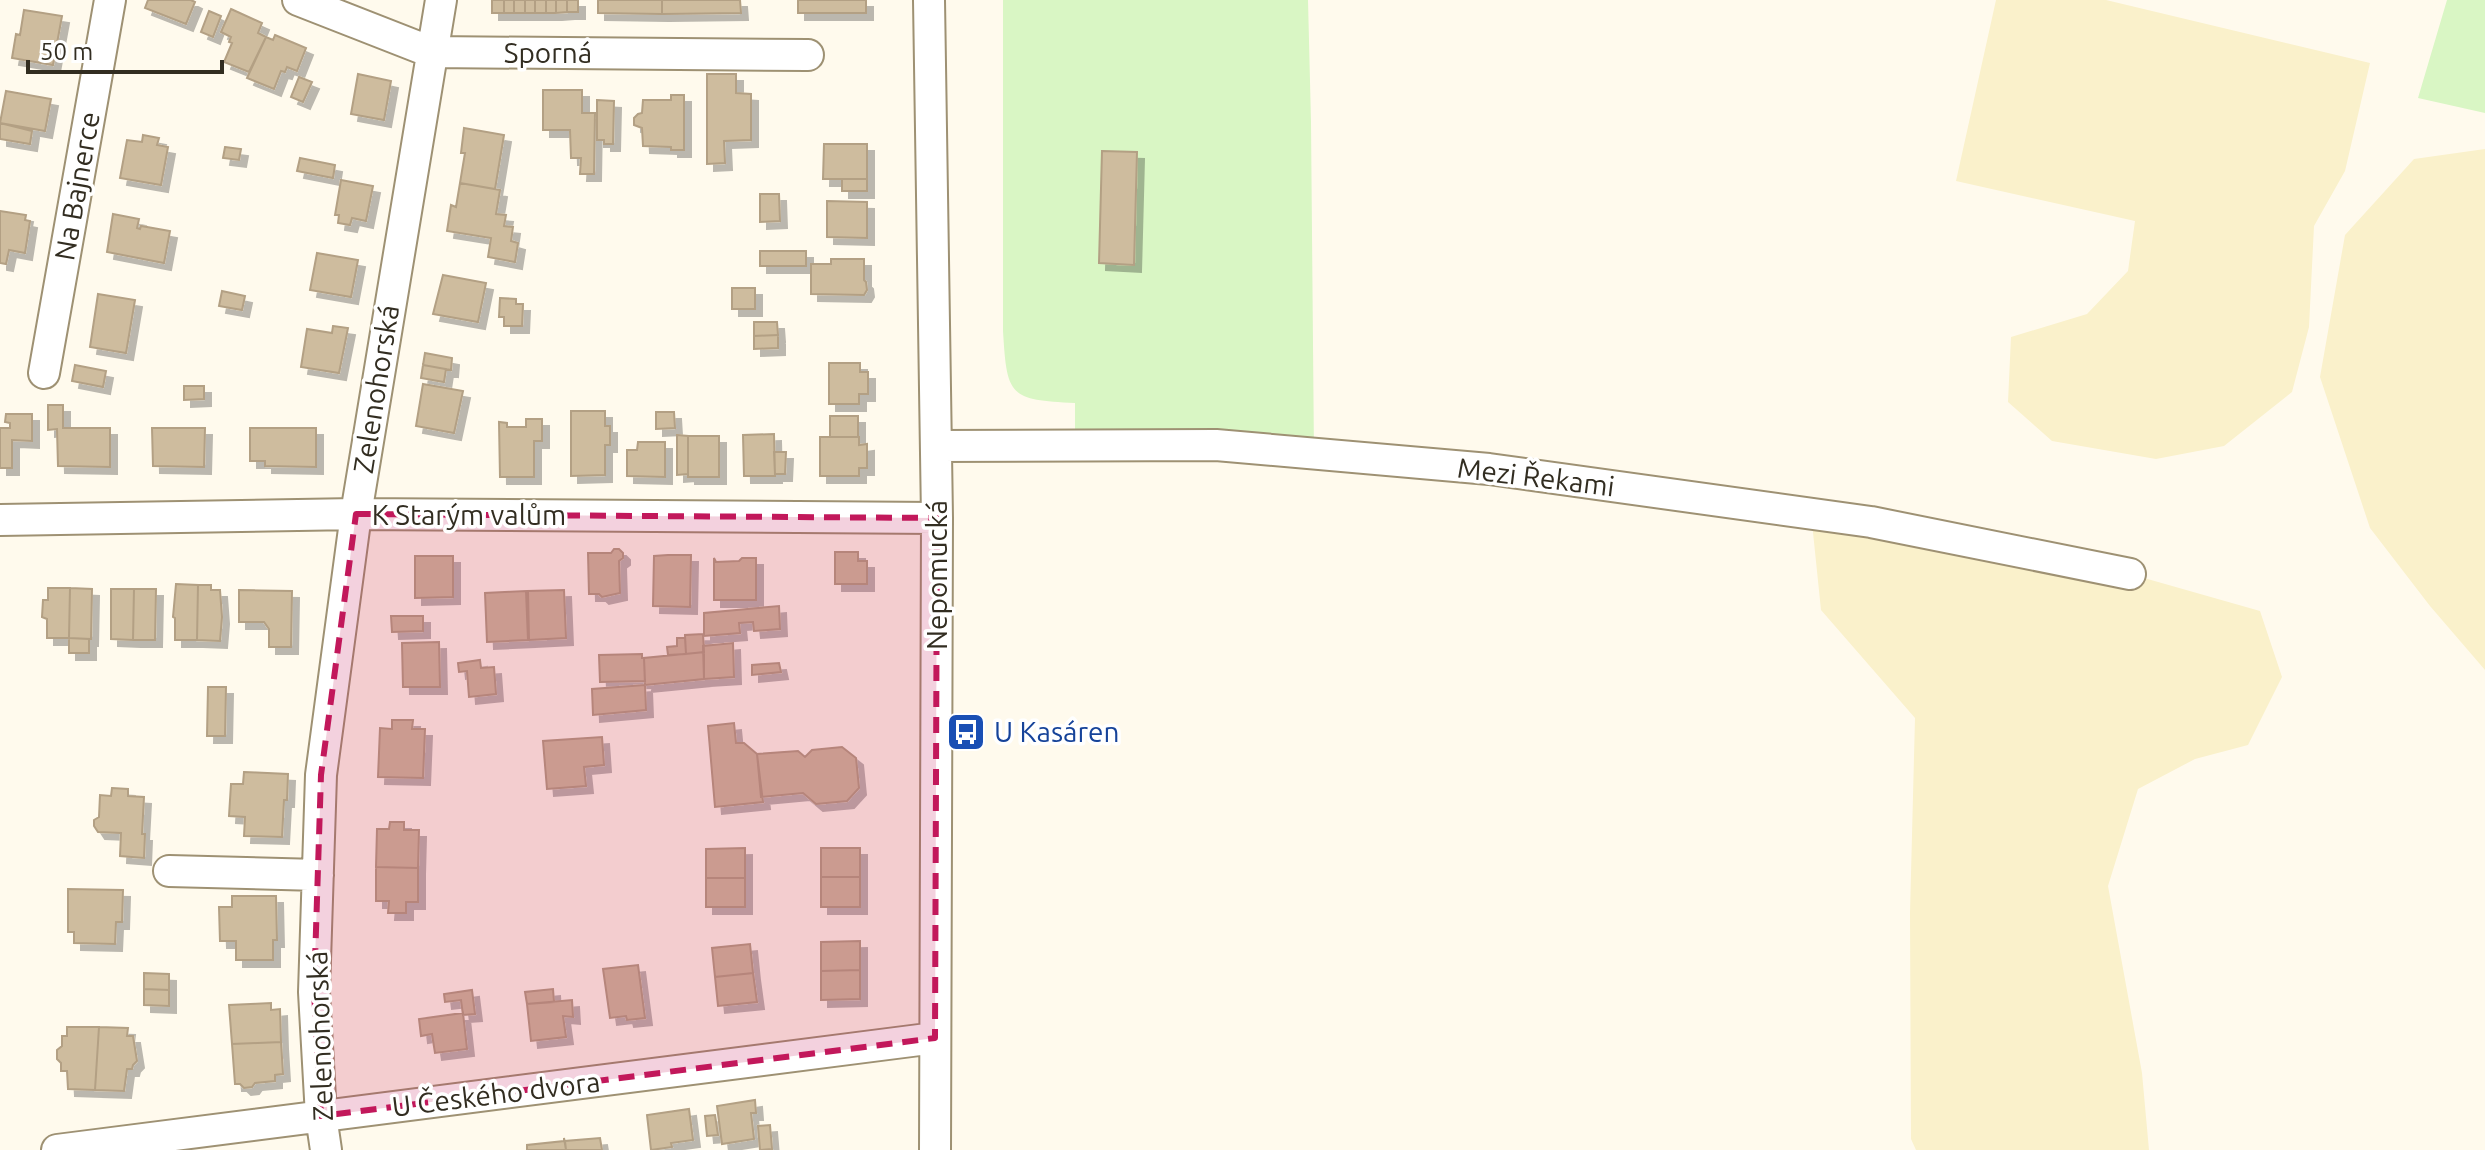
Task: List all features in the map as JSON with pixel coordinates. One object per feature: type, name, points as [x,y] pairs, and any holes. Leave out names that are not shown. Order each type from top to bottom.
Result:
[{"type":"street","name":"Na Bajnerce","points":[[44,373],[110,0]]},
{"type":"street","name":"Sporná","points":[[298,0],[431,52],[808,55]]},
{"type":"street","name":"Zelenohorská","points":[[326,1150],[321,1116],[314,992],[321,775],[356,514],[441,0]]},
{"type":"street","name":"Nepomucká","points":[[929,0],[937,518],[935,1150]]},
{"type":"street","name":"Mezi Řekami","points":[[936,446],[1216,445],[1489,469],[1871,522],[2130,574]]},
{"type":"street","name":"K Starým valům","points":[[0,520],[356,514],[937,518]]},
{"type":"street","points":[[169,871],[318,875]]},
{"type":"street","name":"U Českého dvora","points":[[57,1150],[935,1038]]},
{"type":"highlighted area","points":[[356,514],[937,518],[935,1038],[321,1116],[314,992],[321,775]]},
{"type":"green space","points":[[1003,0],[1308,0],[1314,454],[1075,447],[1075,403],[1036,400],[1024,396],[1010,382],[1003,331]]},
{"type":"green space","points":[[2447,0],[2485,0],[2485,113],[2418,98]]},
{"type":"sand","points":[[1996,0],[2106,0],[2370,63],[2345,171],[2314,226],[2309,327],[2292,392],[2224,446],[2156,459],[2052,441],[2008,402],[2011,337],[2087,314],[2128,271],[2135,221],[1956,181]]},
{"type":"sand","points":[[2485,149],[2485,670],[2430,606],[2370,528],[2320,377],[2345,235],[2414,159]]},
{"type":"sand","points":[[1811,513],[2130,574],[2260,611],[2282,677],[2248,745],[2195,759],[2138,789],[2108,886],[2142,1073],[2149,1150],[1916,1150],[1911,1139],[1910,913],[1915,718],[1821,610]]},
{"type":"building","points":[[148,0],[195,2],[186,24],[145,8]]},
{"type":"building","points":[[492,0],[504,0],[504,13],[492,13]]},
{"type":"building","points":[[504,0],[514,0],[514,13],[504,13]]},
{"type":"building","points":[[514,0],[525,0],[525,13],[514,13]]},
{"type":"building","points":[[525,0],[535,0],[535,13],[525,13]]},
{"type":"building","points":[[535,0],[546,0],[546,13],[535,13]]},
{"type":"building","points":[[546,0],[556,0],[556,13],[546,13]]},
{"type":"building","points":[[556,0],[567,0],[567,12],[556,13]]},
{"type":"building","points":[[567,0],[578,0],[578,12],[567,12]]},
{"type":"building","points":[[598,0],[662,0],[662,14],[598,13]]},
{"type":"building","points":[[662,0],[740,0],[741,13],[662,14]]},
{"type":"building","points":[[798,0],[866,0],[866,13],[798,13]]},
{"type":"building","points":[[231,9],[262,23],[258,33],[266,37],[249,72],[224,62],[232,43],[229,42],[231,37],[221,32]]},
{"type":"building","points":[[24,10],[62,16],[53,65],[12,58]]},
{"type":"building","points":[[209,11],[221,16],[213,37],[201,32]]},
{"type":"building","points":[[275,35],[306,48],[297,71],[287,67],[285,72],[281,71],[274,89],[247,78],[266,37],[273,40]]},
{"type":"building","points":[[358,74],[391,81],[384,120],[351,114]]},
{"type":"building","points":[[707,74],[736,74],[736,93],[751,94],[751,140],[724,141],[725,163],[707,164]]},
{"type":"building","points":[[299,77],[312,82],[303,102],[291,97]]},
{"type":"building","points":[[543,90],[582,90],[582,113],[595,113],[594,174],[580,174],[581,158],[571,158],[570,130],[543,130]]},
{"type":"building","points":[[6,91],[51,99],[45,131],[0,123]]},
{"type":"building","points":[[671,95],[684,95],[684,150],[643,146],[642,128],[634,125],[634,118],[642,113],[643,100],[671,100]]},
{"type":"building","points":[[597,100],[614,101],[613,144],[597,140]]},
{"type":"building","points":[[0,123],[32,131],[30,144],[0,139]]},
{"type":"building","points":[[464,128],[504,135],[495,189],[460,183],[465,153],[461,153]]},
{"type":"building","points":[[143,135],[159,138],[157,145],[168,147],[161,185],[120,178],[127,140],[142,142]]},
{"type":"building","points":[[824,144],[867,144],[867,179],[823,179]]},
{"type":"building","points":[[225,147],[241,149],[239,160],[223,158]]},
{"type":"building","points":[[1102,151],[1137,152],[1134,265],[1099,263]]},
{"type":"building","points":[[300,158],[335,165],[333,178],[297,171]]},
{"type":"building","points":[[842,179],[867,179],[867,191],[842,191]]},
{"type":"building","points":[[341,180],[373,186],[366,221],[352,218],[350,225],[338,223],[339,215],[335,215]]},
{"type":"building","points":[[460,183],[500,190],[496,214],[506,215],[504,226],[513,227],[511,241],[518,243],[515,262],[488,257],[491,238],[447,231],[451,205],[456,207]]},
{"type":"building","points":[[760,194],[779,194],[780,221],[760,222]]},
{"type":"building","points":[[827,201],[867,202],[867,238],[827,237]]},
{"type":"building","points":[[0,211],[26,215],[25,220],[30,221],[25,253],[9,250],[6,264],[0,263]]},
{"type":"building","points":[[113,214],[139,219],[137,228],[140,229],[141,226],[170,231],[164,263],[107,252]]},
{"type":"building","points":[[760,251],[806,251],[806,266],[760,266]]},
{"type":"building","points":[[317,253],[358,260],[351,297],[310,290]]},
{"type":"building","points":[[831,259],[864,259],[867,290],[864,295],[811,294],[811,264],[831,264]]},
{"type":"building","points":[[443,275],[486,283],[478,322],[433,314]]},
{"type":"building","points":[[732,288],[755,288],[755,309],[732,309]]},
{"type":"building","points":[[222,291],[245,296],[242,310],[219,306]]},
{"type":"building","points":[[98,294],[135,300],[126,353],[90,347]]},
{"type":"building","points":[[500,298],[516,299],[516,304],[523,304],[522,326],[504,326],[504,317],[499,317]]},
{"type":"building","points":[[754,322],[777,322],[778,335],[754,336]]},
{"type":"building","points":[[333,326],[348,328],[339,373],[301,367],[307,329],[332,333]]},
{"type":"building","points":[[778,335],[778,348],[754,349],[754,336]]},
{"type":"building","points":[[425,353],[452,358],[451,370],[423,365]]},
{"type":"building","points":[[829,363],[860,363],[860,372],[868,372],[868,394],[859,394],[859,404],[829,404]]},
{"type":"building","points":[[75,365],[106,371],[103,387],[72,381]]},
{"type":"building","points":[[423,365],[446,369],[444,382],[421,378]]},
{"type":"building","points":[[423,384],[463,391],[454,433],[416,426]]},
{"type":"building","points":[[184,386],[204,386],[204,399],[184,400]]},
{"type":"building","points":[[48,405],[63,405],[63,428],[110,428],[110,467],[58,466],[57,429],[48,430]]},
{"type":"building","points":[[571,411],[605,411],[605,426],[610,426],[610,445],[605,445],[605,475],[571,476]]},
{"type":"building","points":[[656,412],[674,412],[675,428],[656,429]]},
{"type":"building","points":[[6,414],[32,414],[32,441],[12,440],[12,468],[0,468],[0,428],[10,428],[10,423],[5,422]]},
{"type":"building","points":[[830,416],[858,416],[858,437],[830,437]]},
{"type":"building","points":[[526,419],[542,419],[542,441],[534,441],[534,477],[500,477],[499,422],[507,423],[507,427],[526,427]]},
{"type":"building","points":[[152,428],[205,428],[204,467],[153,466]]},
{"type":"building","points":[[250,428],[316,428],[316,467],[265,466],[265,461],[250,461]]},
{"type":"building","points":[[774,434],[775,476],[744,476],[743,435]]},
{"type":"building","points":[[677,435],[688,436],[688,474],[677,475]]},
{"type":"building","points":[[688,436],[719,436],[719,477],[688,477]]},
{"type":"building","points":[[820,437],[859,437],[859,445],[867,444],[867,468],[859,468],[859,476],[820,476]]},
{"type":"building","points":[[638,442],[665,442],[665,477],[627,476],[627,450],[637,450]]},
{"type":"building","points":[[774,452],[786,452],[785,474],[775,474]]},
{"type":"building","points":[[614,549],[623,553],[619,561],[620,593],[602,597],[589,594],[588,553],[611,553]]},
{"type":"building","points":[[835,552],[858,552],[858,561],[867,561],[867,584],[835,584]]},
{"type":"building","points":[[691,555],[690,607],[653,606],[654,556]]},
{"type":"building","points":[[415,556],[453,556],[453,597],[415,598]]},
{"type":"building","points":[[714,558],[716,562],[756,558],[756,600],[714,600]]},
{"type":"building","points":[[176,584],[198,585],[197,640],[175,640],[173,617]]},
{"type":"building","points":[[198,585],[211,585],[211,590],[220,590],[220,641],[197,640]]},
{"type":"building","points":[[48,588],[70,588],[69,638],[47,638],[47,619],[42,617],[43,600],[48,600]]},
{"type":"building","points":[[70,588],[92,589],[91,639],[69,638]]},
{"type":"building","points":[[111,589],[134,589],[133,640],[111,639]]},
{"type":"building","points":[[134,589],[156,589],[155,640],[133,640]]},
{"type":"building","points":[[239,590],[292,591],[291,647],[269,647],[269,629],[264,622],[239,622]]},
{"type":"building","points":[[564,590],[566,638],[529,640],[528,591]]},
{"type":"building","points":[[526,591],[528,640],[487,642],[485,593]]},
{"type":"building","points":[[779,606],[780,629],[754,631],[753,622],[739,623],[740,633],[704,636],[704,613]]},
{"type":"building","points":[[391,616],[423,616],[423,631],[392,632]]},
{"type":"building","points":[[703,634],[704,652],[686,654],[685,635]]},
{"type":"building","points":[[69,638],[89,639],[89,653],[69,653]]},
{"type":"building","points":[[677,638],[685,638],[686,654],[668,655],[667,647],[677,646]]},
{"type":"building","points":[[439,642],[440,687],[403,687],[402,643]]},
{"type":"building","points":[[733,643],[734,677],[704,679],[703,646]]},
{"type":"building","points":[[704,652],[704,679],[645,685],[644,658]]},
{"type":"building","points":[[642,654],[645,681],[600,682],[599,655]]},
{"type":"building","points":[[480,660],[481,668],[494,667],[496,694],[469,697],[467,671],[459,672],[458,663]]},
{"type":"building","points":[[779,663],[781,672],[752,675],[752,665]]},
{"type":"building","points":[[645,685],[646,710],[593,715],[592,689]]},
{"type":"building","points":[[208,687],[226,687],[225,736],[207,736]]},
{"type":"building","points":[[392,720],[413,720],[412,729],[425,729],[423,778],[378,777],[380,728],[392,729]]},
{"type":"building","points":[[734,723],[736,743],[744,743],[757,754],[763,802],[715,807],[708,726]]},
{"type":"building","points":[[602,737],[604,765],[584,767],[586,786],[547,789],[543,741]]},
{"type":"building","points":[[842,747],[856,758],[859,788],[847,801],[816,804],[803,793],[761,797],[757,754],[798,751],[805,757],[812,750]]},
{"type":"building","points":[[244,772],[288,774],[282,837],[244,836],[245,817],[229,816],[231,784],[243,784]]},
{"type":"building","points":[[112,788],[128,789],[128,796],[144,797],[144,858],[120,856],[121,833],[98,832],[94,826],[94,820],[99,817],[100,795],[111,796]]},
{"type":"building","points":[[390,822],[404,822],[404,830],[419,830],[418,868],[376,867],[377,829],[389,829]]},
{"type":"building","points":[[745,848],[745,878],[706,878],[706,849]]},
{"type":"building","points":[[821,848],[860,848],[860,877],[821,877]]},
{"type":"building","points":[[376,867],[418,868],[418,902],[406,902],[406,913],[388,913],[389,901],[376,901]]},
{"type":"building","points":[[821,877],[860,877],[860,907],[821,907]]},
{"type":"building","points":[[706,878],[745,878],[745,907],[706,907]]},
{"type":"building","points":[[68,889],[123,890],[122,922],[116,922],[115,944],[74,943],[74,932],[68,932]]},
{"type":"building","points":[[232,896],[276,896],[277,940],[273,940],[273,960],[236,960],[236,941],[220,941],[219,907],[232,907]]},
{"type":"building","points":[[860,941],[860,970],[821,971],[821,942]]},
{"type":"building","points":[[750,944],[753,973],[715,977],[712,948]]},
{"type":"building","points":[[638,965],[645,1018],[610,1018],[603,969]]},
{"type":"building","points":[[860,970],[860,999],[821,1000],[821,971]]},
{"type":"building","points":[[144,973],[169,974],[169,990],[144,989]]},
{"type":"building","points":[[753,973],[757,1002],[718,1006],[715,977]]},
{"type":"building","points":[[144,989],[169,990],[169,1006],[144,1005]]},
{"type":"building","points":[[553,989],[554,1002],[527,1004],[525,992]]},
{"type":"building","points":[[472,990],[475,1014],[463,1015],[461,1000],[445,1002],[444,994]]},
{"type":"building","points":[[572,1000],[573,1017],[563,1016],[566,1037],[531,1041],[527,1004]]},
{"type":"building","points":[[271,1003],[271,1010],[280,1009],[281,1042],[232,1044],[229,1005]]},
{"type":"building","points":[[463,1013],[467,1049],[435,1053],[432,1034],[421,1036],[419,1019]]},
{"type":"building","points":[[67,1027],[99,1027],[95,1090],[68,1089],[67,1071],[61,1071],[61,1063],[57,1059],[62,1036],[67,1036]]},
{"type":"building","points":[[99,1027],[128,1028],[127,1036],[133,1036],[137,1061],[132,1069],[127,1069],[124,1091],[95,1090]]},
{"type":"building","points":[[281,1042],[283,1074],[275,1075],[275,1081],[255,1083],[252,1087],[235,1084],[232,1044]]},
{"type":"building","points":[[755,1100],[756,1113],[751,1113],[754,1139],[722,1144],[717,1106]]},
{"type":"building","points":[[689,1109],[693,1140],[651,1150],[647,1115]]},
{"type":"building","points":[[715,1115],[718,1135],[707,1136],[705,1116]]},
{"type":"building","points":[[770,1125],[772,1149],[760,1150],[758,1126]]},
{"type":"building","points":[[564,1138],[566,1150],[527,1150],[527,1145],[564,1141]]},
{"type":"building","points":[[600,1138],[602,1150],[566,1150],[565,1141]]},
{"type":"place","name":"U Kasáren","points":[[966,732]]}]
